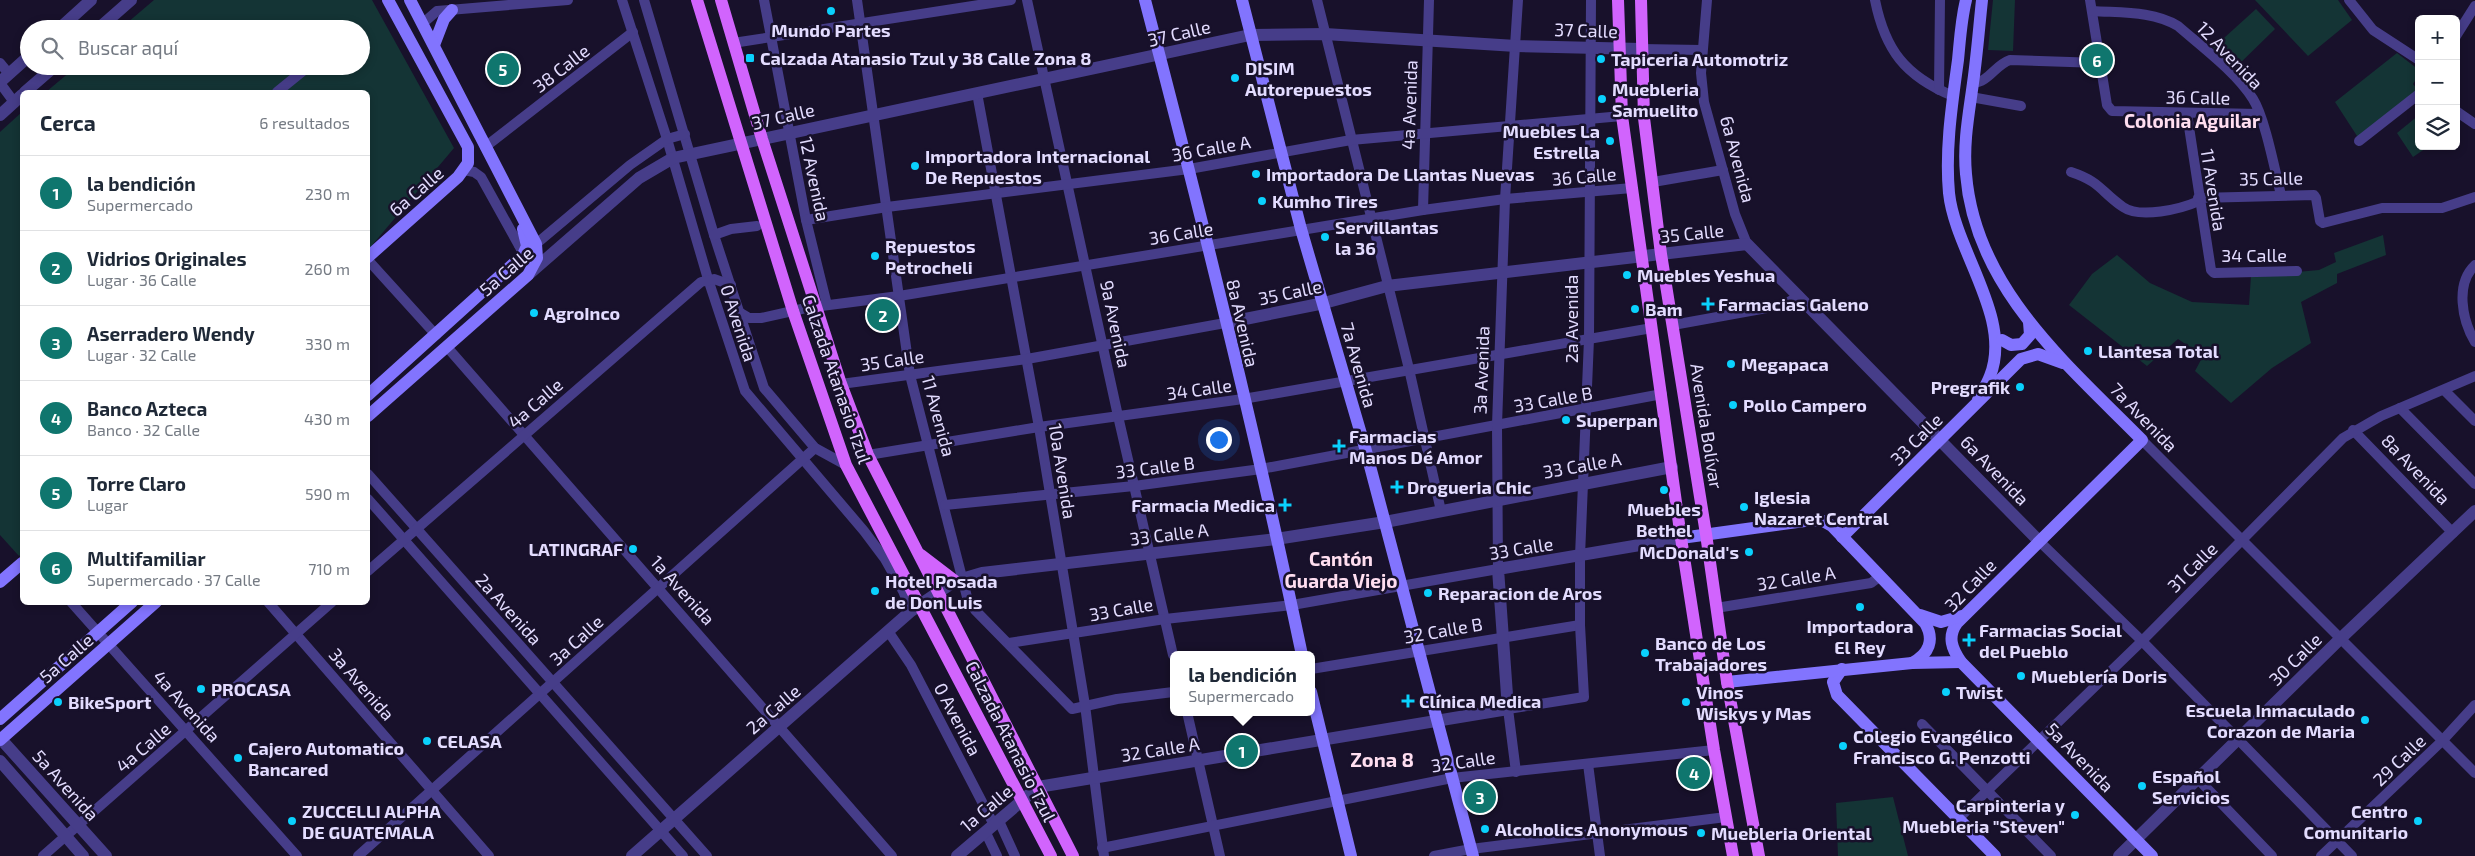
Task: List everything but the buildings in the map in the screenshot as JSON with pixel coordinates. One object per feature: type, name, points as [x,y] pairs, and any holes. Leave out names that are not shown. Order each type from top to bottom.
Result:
[{"type":"main road","points":[[388,0],[468,147],[469,160],[464,170]]},
{"type":"main road","points":[[410,0],[518,212],[526,247],[537,258],[528,276]]},
{"type":"main road","name":"Calzada Atanasio Tzul","points":[[697,0],[793,311],[846,464],[916,608],[1051,856]]},
{"type":"main road","name":"Calzada Atanasio Tzul","points":[[721,0],[762,139],[822,306],[841,384],[868,455],[1073,856]]},
{"type":"main road","name":"8a Avenida","points":[[1145,0],[1189,169],[1243,399],[1262,469],[1301,651]]},
{"type":"main road","name":"7a Avenida","points":[[1242,0],[1280,152],[1324,303],[1344,381],[1366,450],[1472,852]]},
{"type":"main road","points":[[1618,0],[1622,116],[1681,538],[1714,750],[1733,856]]},
{"type":"main road","name":"Avenida Bolívar","points":[[1641,0],[1644,118],[1661,254],[1706,534],[1727,682],[1759,856]]},
{"type":"main road","points":[[1966,0],[1948,146],[1950,195],[1962,243],[1997,321],[2002,340],[2000,354],[1978,400]]},
{"type":"main road","name":"7a Avenida","points":[[1982,0],[1966,130],[1966,173],[1971,206],[1986,252],[2007,293],[2029,322],[2142,440]]},
{"type":"main road","points":[[434,45],[444,19],[452,10]]},
{"type":"main road","points":[[404,32],[415,34],[422,29],[422,24]]},
{"type":"main road","name":"6a Calle","points":[[370,257],[464,170]]},
{"type":"main road","name":"5a Calle","points":[[370,393],[436,335],[526,247]]},
{"type":"main road","name":"5a Calle","points":[[370,414],[528,276]]},
{"type":"main road","points":[[1987,301],[1994,337],[1991,375]]},
{"type":"main road","points":[[2002,340],[2011,345],[2022,344],[2030,336],[2029,322]]},
{"type":"main road","name":"33 Calle","points":[[1681,538],[1812,520],[1823,521],[1832,526],[1842,537],[2018,361],[2026,356],[2046,356],[2069,365]]},
{"type":"main road","name":"32 Calle","points":[[1961,662],[1952,646],[1951,637],[1954,627],[2038,540],[2142,440]]},
{"type":"main road","points":[[1842,537],[1879,577],[1917,613],[1929,631],[1930,642],[1925,654],[1912,663]]},
{"type":"main road","points":[[917,552],[959,580]]},
{"type":"main road","points":[[0,582],[20,565]]},
{"type":"main road","name":"5a Calle","points":[[0,719],[129,605]]},
{"type":"main road","name":"5a Calle","points":[[0,739],[153,605]]},
{"type":"main road","points":[[1917,613],[1941,622],[1964,615]]},
{"type":"main road","points":[[1727,682],[1912,663],[1961,662]]},
{"type":"main road","name":"5a Avenida","points":[[1961,662],[2152,856]]},
{"type":"main road","points":[[1842,669],[1833,682],[1837,695],[1995,856]]},
{"type":"main road","points":[[1315,709],[1351,856]]},
{"type":"street","points":[[69,20],[91,0]]},
{"type":"street","points":[[108,20],[131,0]]},
{"type":"street","points":[[422,24],[437,11],[568,0]]},
{"type":"street","name":"0 Avenida","points":[[622,0],[708,279],[745,391],[803,461],[837,498],[885,559],[916,608]]},
{"type":"street","name":"0 Avenida","points":[[644,0],[684,134],[692,154],[714,235],[764,388],[815,448],[846,464]]},
{"type":"street","name":"12 Avenida","points":[[764,0],[822,306]]},
{"type":"street","name":"11 Avenida","points":[[857,0],[910,375],[945,505],[959,580],[975,610],[1072,709],[1085,706]]},
{"type":"street","points":[[734,43],[1011,0]]},
{"type":"street","name":"9a Avenida","points":[[1027,0],[1087,265],[1118,416],[1172,651]]},
{"type":"street","points":[[1316,0],[1409,369],[1441,511]]},
{"type":"street","name":"4a Avenida","points":[[1423,210],[1430,0]]},
{"type":"street","name":"3a Avenida","points":[[1516,772],[1508,709],[1498,569],[1497,425],[1504,199],[1518,0]]},
{"type":"street","name":"2a Avenida","points":[[1584,697],[1580,625],[1580,556],[1589,338],[1591,0]]},
{"type":"street","name":"6a Avenida","points":[[1707,0],[1702,50],[1704,102],[1735,214],[1748,244],[2038,540],[2142,641],[2352,856]]},
{"type":"street","points":[[1875,0],[1880,22],[1894,54],[1915,76],[1953,96]]},
{"type":"street","points":[[1939,90],[1940,0]]},
{"type":"street","points":[[1973,83],[1982,82],[1999,65],[2010,60],[2100,63],[2090,0]]},
{"type":"street","points":[[2349,0],[2374,30],[2415,57]]},
{"type":"street","points":[[2460,30],[2475,6]]},
{"type":"street","name":"12 Avenida","points":[[2093,12],[2157,16],[2178,26],[2240,84],[2253,100],[2259,114],[2281,195]]},
{"type":"street","name":"38 Calle","points":[[485,147],[633,32]]},
{"type":"street","name":"37 Calle","points":[[672,158],[1250,35],[1325,34],[1516,46],[1702,50]]},
{"type":"street","points":[[642,60],[661,55]]},
{"type":"street","points":[[0,63],[3,79],[20,95]]},
{"type":"street","name":"36 Calle","points":[[2100,63],[2108,108],[2112,111],[2259,114]]},
{"type":"street","points":[[3,79],[20,64]]},
{"type":"street","points":[[28,90],[45,75]]},
{"type":"street","points":[[280,90],[298,75]]},
{"type":"street","name":"10a Avenida","points":[[977,93],[1027,359],[1062,564],[1085,706],[1103,852]]},
{"type":"street","points":[[0,115],[20,97]]},
{"type":"street","points":[[1971,97],[2021,106]]},
{"type":"street","points":[[2359,141],[2415,97]]},
{"type":"street","name":"11 Avenida","points":[[2187,114],[2198,199],[2211,270]]},
{"type":"street","points":[[2460,114],[2475,124]]},
{"type":"street","name":"36 Calle A","points":[[806,220],[887,207],[1189,169],[1351,140],[1510,128],[1622,116]]},
{"type":"street","name":"5a Calle","points":[[526,247],[666,139],[684,134]]},
{"type":"street","name":"5a Calle","points":[[528,276],[638,178],[672,158]]},
{"type":"street","points":[[464,170],[474,172],[481,177],[526,247]]},
{"type":"street","points":[[1653,182],[1723,170]]},
{"type":"street","name":"35 Calle","points":[[2071,172],[2098,183],[2122,207],[2131,211],[2166,211],[2198,199],[2281,195],[2315,196],[2320,221],[2323,222],[2382,208],[2442,208],[2475,197]]},
{"type":"street","name":"36 Calle","points":[[740,312],[749,318],[761,318],[822,306],[1012,278],[1423,210],[1504,199],[1632,188]]},
{"type":"street","points":[[714,235],[731,229],[757,226]]},
{"type":"street","name":"35 Calle","points":[[841,384],[1027,359],[1324,303],[1387,286],[1748,244]]},
{"type":"street","points":[[370,261],[436,335]]},
{"type":"street","points":[[2475,265],[2462,285],[2463,308],[2475,342]]},
{"type":"street","name":"34 Calle","points":[[2211,270],[2214,272],[2297,271]]},
{"type":"street","points":[[708,279],[724,281],[731,285]]},
{"type":"street","name":"4a Calle","points":[[370,569],[523,434],[701,282],[708,279]]},
{"type":"street","points":[[1673,325],[1782,304],[1799,296]]},
{"type":"street","name":"34 Calle","points":[[868,455],[1039,427],[1243,399],[1652,328]]},
{"type":"street","name":"1a Avenida","points":[[447,347],[660,588],[779,728],[892,856]]},
{"type":"street","name":"31 Calle","points":[[1958,819],[2142,641],[2353,430],[2475,376]]},
{"type":"street","points":[[2444,390],[2475,421]]},
{"type":"street","name":"33 Calle B","points":[[945,505],[1134,486],[1262,469],[1586,410],[1662,394]]},
{"type":"street","points":[[2400,408],[2475,484]]},
{"type":"street","name":"8a Avenida","points":[[2353,430],[2453,533]]},
{"type":"street","name":"7a Avenida","points":[[2142,440],[2475,773]]},
{"type":"street","name":"3a Calle","points":[[358,856],[803,461],[815,448]]},
{"type":"street","name":"33 Calle A","points":[[939,592],[959,580],[982,573],[1276,539],[1385,522],[1497,499],[1672,467]]},
{"type":"street","name":"2a Avenida","points":[[370,476],[707,856]]},
{"type":"street","name":"2a Avenida","points":[[370,501],[683,856]]},
{"type":"street","name":"30 Calle","points":[[2119,856],[2475,511]]},
{"type":"street","name":"33 Calle","points":[[1009,643],[1073,635],[1165,619],[1292,605],[1681,538]]},
{"type":"street","name":"32 Calle A","points":[[1716,608],[1871,583],[1879,577]]},
{"type":"street","name":"2a Calle","points":[[632,856],[888,631],[939,592]]},
{"type":"street","name":"4a Avenida","points":[[74,605],[297,856]]},
{"type":"street","name":"3a Avenida","points":[[271,605],[488,856]]},
{"type":"street","name":"4a Calle","points":[[43,856],[329,605]]},
{"type":"street","name":"32 Calle B","points":[[1315,668],[1580,625]]},
{"type":"street","name":"0 Avenida","points":[[888,631],[911,665],[993,826],[1015,856]]},
{"type":"street","points":[[1085,706],[1170,692]]},
{"type":"street","name":"32 Calle A","points":[[1038,786],[1584,697]]},
{"type":"street","name":"29 Calle","points":[[2321,856],[2442,741],[2475,705]]},
{"type":"street","points":[[1187,716],[1220,856]]},
{"type":"street","points":[[1922,724],[2051,856]]},
{"type":"street","name":"5a Avenida","points":[[0,739],[106,856]]},
{"type":"street","name":"32 Calle","points":[[1103,852],[1213,826],[1452,778],[1714,750]]},
{"type":"street","name":"5a Avenida","points":[[0,762],[83,856]]},
{"type":"street","points":[[1588,764],[1600,856]]},
{"type":"street","points":[[2198,780],[2272,856]]},
{"type":"street","name":"1a Calle","points":[[957,856],[1038,786]]},
{"type":"street","points":[[1434,856],[1726,817]]},
{"type":"street","name":"0 Avenida","points":[[993,826],[998,856]]},
{"type":"green space","points":[[154,0],[372,0],[454,148],[370,248],[370,90],[48,90],[66,75],[370,75],[370,20],[131,20]]},
{"type":"green space","points":[[1993,0],[2015,0],[2013,51],[1988,50]]},
{"type":"green space","points":[[2255,0],[2338,0],[2352,20],[2308,56]]},
{"type":"green space","points":[[2256,9],[2275,29],[2233,70],[2213,48]]},
{"type":"green space","points":[[2397,53],[2415,67],[2415,81],[2413,84],[2415,86],[2415,94],[2359,139],[2335,102]]},
{"type":"green space","points":[[20,114],[19,556],[0,535],[0,132]]},
{"type":"green space","points":[[2415,118],[2415,150],[2423,150],[2413,157],[2397,133]]},
{"type":"green space","points":[[2383,235],[2386,255],[2337,274],[2337,283],[2301,302],[2311,343],[2272,368],[2231,403],[2195,371],[2203,356],[2178,339],[2147,366],[2069,305],[2092,274],[2117,255],[2150,283],[2192,302],[2249,305],[2251,276],[2319,270],[2336,262],[2334,253]]},
{"type":"green space","points":[[1893,797],[1908,856],[1838,856],[1836,803]]},
{"type":"place","name":"Mundo Partes","points":[[831,11]]},
{"type":"place","name":"Calzada Atanasio Tzul y 38 Calle Zona 8","points":[[750,58]]},
{"type":"place","name":"Tapiceria Automotriz","points":[[1601,59]]},
{"type":"place","name":"Multifamiliar","points":[[2097,60]]},
{"type":"place","name":"Torre Claro","points":[[503,69]]},
{"type":"place","name":"DISIM Autorepuestos","points":[[1235,78]]},
{"type":"place","name":"Muebleria Samuelito","points":[[1602,99]]},
{"type":"place","name":"Muebles La Estrella","points":[[1610,141]]},
{"type":"place","name":"Importadora Internacional De Repuestos","points":[[915,166]]},
{"type":"place","name":"Importadora De Llantas Nuevas","points":[[1256,174]]},
{"type":"place","name":"Kumho Tires","points":[[1262,201]]},
{"type":"place","name":"Servillantas la 36","points":[[1325,237]]},
{"type":"place","name":"Repuestos Petrocheli","points":[[875,256]]},
{"type":"place","name":"Muebles Yeshua","points":[[1627,275]]},
{"type":"place","name":"Farmacias Galeno","points":[[1708,304]]},
{"type":"place","name":"Bam","points":[[1635,309]]},
{"type":"place","name":"AgroInco","points":[[534,313]]},
{"type":"place","name":"Vidrios Originales","points":[[883,315]]},
{"type":"place","name":"Llantesa Total","points":[[2088,351]]},
{"type":"place","name":"Megapaca","points":[[1731,364]]},
{"type":"place","name":"Pregrafik","points":[[2020,387]]},
{"type":"place","name":"Pollo Campero","points":[[1733,405]]},
{"type":"place","name":"Superpan","points":[[1566,420]]},
{"type":"place","name":"Farmacias Manos Dé Amor","points":[[1339,446]]},
{"type":"place","name":"Drogueria Chic","points":[[1397,487]]},
{"type":"place","name":"Muebles Bethel","points":[[1664,490]]},
{"type":"place","name":"Farmacia Medica","points":[[1285,505]]},
{"type":"place","name":"Iglesia Nazaret Central","points":[[1744,507]]},
{"type":"place","name":"LATINGRAF","points":[[633,549]]},
{"type":"place","name":"McDonald's","points":[[1749,552]]},
{"type":"place","name":"Hotel Posada de Don Luis","points":[[875,591]]},
{"type":"place","name":"Reparacion de Aros","points":[[1428,593]]},
{"type":"place","name":"Importadora El Rey","points":[[1860,607]]},
{"type":"place","name":"Farmacias Social del Pueblo","points":[[1969,640]]},
{"type":"place","name":"Banco de Los Trabajadores","points":[[1645,653]]},
{"type":"place","name":"Mueblería Doris","points":[[2021,676]]},
{"type":"place","name":"PROCASA","points":[[201,689]]},
{"type":"place","name":"Twist","points":[[1946,692]]},
{"type":"place","name":"Clínica Medica","points":[[1408,701]]},
{"type":"place","name":"BikeSport","points":[[58,702]]},
{"type":"place","name":"Vinos Wiskys y Mas","points":[[1686,702]]},
{"type":"place","name":"Escuela Inmaculado Corazon de Maria","points":[[2365,720]]},
{"type":"place","name":"CELASA","points":[[427,741]]},
{"type":"place","name":"Colegio Evangélico Francisco G. Penzotti","points":[[1843,746]]},
{"type":"place","name":"la bendición","points":[[1242,751]]},
{"type":"place","name":"Cajero Automatico Bancared","points":[[238,758]]},
{"type":"place","name":"Banco Azteca","points":[[1694,773]]},
{"type":"place","name":"Español Servicios","points":[[2142,786]]},
{"type":"place","name":"Aserradero Wendy","points":[[1480,797]]},
{"type":"place","name":"Carpinteria y Muebleria \"Steven\"","points":[[2075,815]]},
{"type":"place","name":"ZUCCELLI ALPHA DE GUATEMALA","points":[[292,821]]},
{"type":"place","name":"Centro Comunitario","points":[[2418,821]]},
{"type":"place","name":"Alcoholics Anonymous","points":[[1485,829]]},
{"type":"place","name":"Muebleria Oriental","points":[[1701,833]]},
{"type":"district","name":"Colonia Aguilar","points":[[2192,120]]},
{"type":"district","name":"Cantón Guarda Viejo","points":[[1341,569]]},
{"type":"district","name":"Zona 8","points":[[1382,759]]}]
